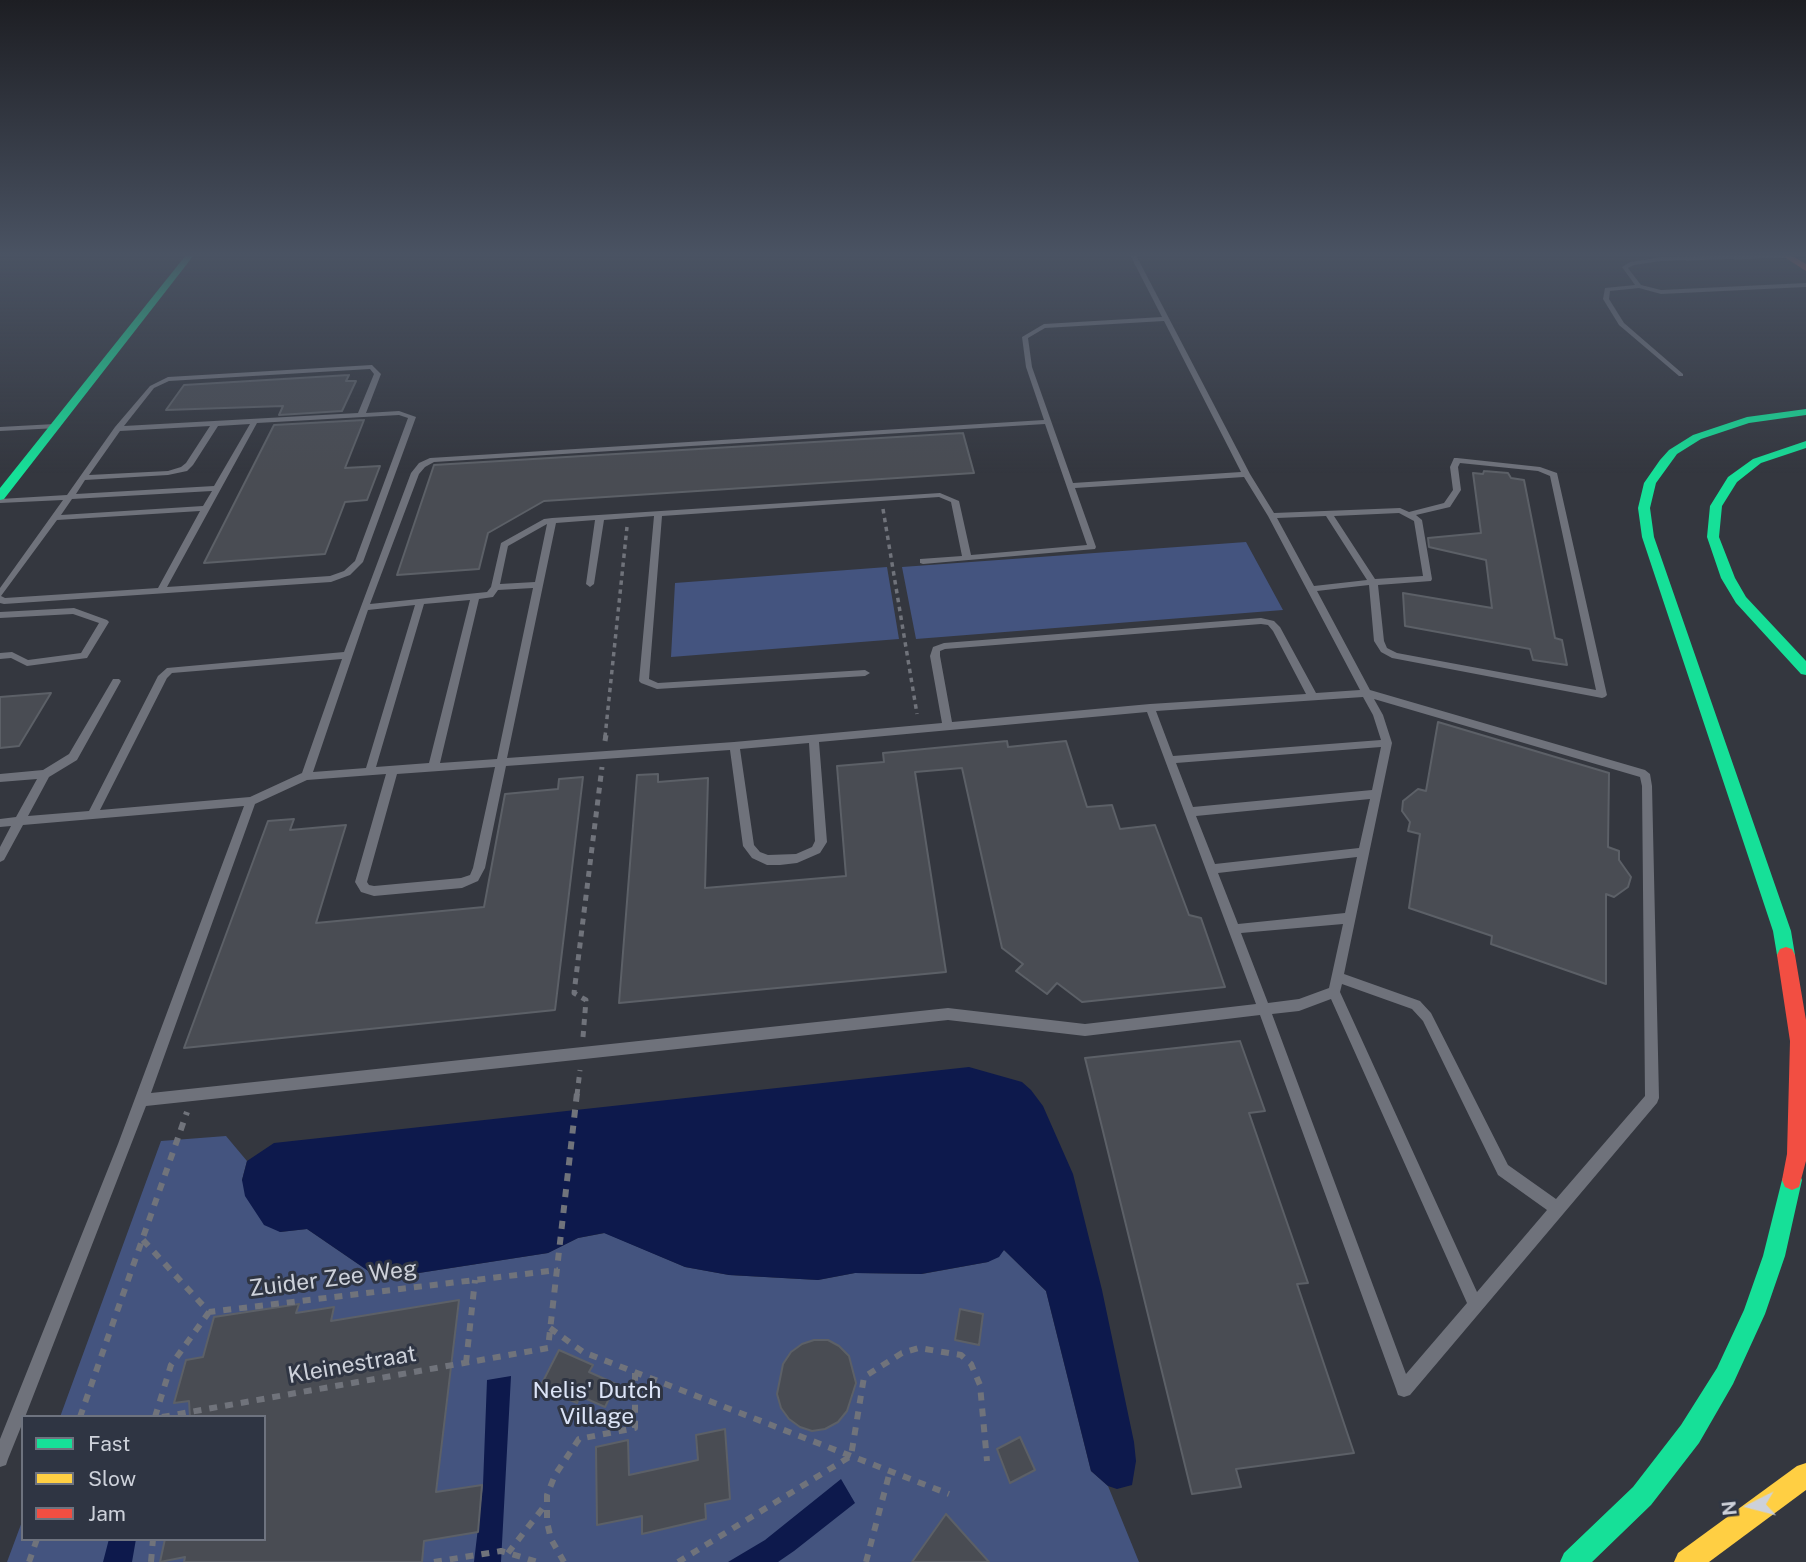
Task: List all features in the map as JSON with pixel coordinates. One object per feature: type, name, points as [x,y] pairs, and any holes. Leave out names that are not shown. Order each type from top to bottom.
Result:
[{"type":"main road","points":[[0,495],[132,328]]},
{"type":"main road","points":[[1573,1562],[1642,1496],[1690,1434],[1725,1377],[1754,1314],[1774,1256],[1788,1205],[1797,1154],[1800,1041],[1782,931],[1648,537],[1644,508],[1646,496],[1650,483],[1664,462],[1673,452],[1697,437],[1746,420],[1806,412]]},
{"type":"main road","points":[[1806,444],[1757,461],[1732,480],[1716,506],[1713,537],[1728,578],[1741,600],[1806,670]]},
{"type":"main road","points":[[1687,1562],[1806,1475]]},
{"type":"lane","points":[[923,561],[1092,547],[1029,368],[1025,337],[1041,328]]},
{"type":"lane","points":[[1172,328],[1247,474],[1367,693],[1387,743],[1334,992],[1475,1304]]},
{"type":"lane","points":[[1625,328],[1681,375]]},
{"type":"lane","points":[[118,429],[399,413],[412,417],[359,562],[347,573],[331,579],[4,601],[0,596],[82,478],[118,429],[152,387],[168,379],[372,367],[378,374],[360,415]]},
{"type":"lane","points":[[160,590],[255,421]]},
{"type":"lane","points":[[306,776],[364,607],[415,473],[422,464],[433,460],[1048,422]]},
{"type":"lane","points":[[82,478],[168,473],[184,469],[215,424]]},
{"type":"lane","points":[[0,429],[55,426]]},
{"type":"lane","points":[[1328,513],[1373,582],[1379,642],[1384,650],[1395,656],[1602,695],[1554,475],[1540,469],[1457,460],[1454,467],[1457,490],[1447,505],[1411,514]]},
{"type":"lane","points":[[1070,486],[1247,474]]},
{"type":"lane","points":[[0,501],[217,488]]},
{"type":"lane","points":[[364,607],[489,595],[495,587],[504,545],[552,520],[940,495],[955,501],[967,558]]},
{"type":"lane","points":[[54,518],[206,508]]},
{"type":"lane","points":[[1272,516],[1400,510],[1418,520],[1428,579],[1311,589]]},
{"type":"lane","points":[[658,513],[644,681],[657,686],[864,673]]},
{"type":"lane","points":[[590,584],[600,517]]},
{"type":"lane","points":[[393,769],[361,882],[365,889],[374,891],[462,883],[474,878],[479,868],[552,520]]},
{"type":"lane","points":[[495,587],[538,585]]},
{"type":"lane","points":[[434,766],[475,598]]},
{"type":"lane","points":[[370,771],[420,603]]},
{"type":"lane","points":[[0,615],[74,611],[104,622],[84,656],[27,663],[12,655],[0,656]]},
{"type":"lane","points":[[948,726],[936,649],[978,643],[1261,621],[1271,623],[1278,629],[1313,697]]},
{"type":"lane","points":[[93,814],[163,676],[170,670],[348,655]]},
{"type":"lane","points":[[0,778],[45,774],[73,757],[116,681]]},
{"type":"lane","points":[[0,823],[251,801],[306,776],[734,746],[1150,708],[1367,693],[1645,774],[1652,1098],[1404,1389],[1150,708]]},
{"type":"lane","points":[[734,746],[749,846],[756,855],[767,860],[780,860],[797,858],[816,850],[821,842],[814,739]]},
{"type":"lane","points":[[1169,760],[1387,743]]},
{"type":"lane","points":[[0,857],[45,774]]},
{"type":"lane","points":[[1189,812],[1376,794]]},
{"type":"lane","points":[[0,1459],[141,1100],[251,801]]},
{"type":"lane","points":[[1211,869],[1364,852]]},
{"type":"lane","points":[[1234,929],[1350,918]]},
{"type":"lane","points":[[1337,977],[1416,1004],[1427,1017],[1503,1170],[1558,1209]]},
{"type":"lane","points":[[141,1100],[948,1014],[1085,1030],[1298,1005],[1334,992]]},
{"type":"path","points":[[578,1098],[550,1328],[583,1352],[949,1494]]},
{"type":"path","points":[[81,1415],[187,1112]]},
{"type":"path","points":[[143,1240],[209,1312],[171,1365],[156,1415]]},
{"type":"path","name":"Zuider Zee Weg","points":[[209,1312],[558,1270]]},
{"type":"path","points":[[466,1363],[475,1280]]},
{"type":"path","name":"Kleinestraat","points":[[187,1415],[548,1348],[550,1328]]},
{"type":"path","points":[[678,1562],[851,1456],[864,1377],[902,1353],[919,1348],[961,1355],[971,1364],[980,1385],[987,1461]]},
{"type":"path","points":[[564,1562],[551,1539],[547,1522],[547,1503],[555,1475],[579,1439],[635,1428],[635,1373]]},
{"type":"path","points":[[866,1562],[890,1471]]},
{"type":"path","points":[[505,1552],[547,1503]]},
{"type":"path","points":[[29,1562],[36,1541]]},
{"type":"path","points":[[151,1562],[153,1541]]},
{"type":"path","points":[[434,1562],[505,1552],[538,1562]]},
{"type":"green space","points":[[1246,542],[1283,610],[916,639],[902,567]]},
{"type":"green space","points":[[887,567],[899,639],[671,657],[675,583]]},
{"type":"green space","name":"Nelis' Dutch Village","points":[[226,1136],[247,1161],[242,1180],[280,1232],[307,1229],[380,1279],[548,1253],[578,1238],[605,1233],[685,1267],[729,1275],[818,1280],[855,1273],[922,1274],[988,1262],[1004,1250],[1046,1291],[1091,1471],[1108,1486],[1139,1562],[7,1562],[21,1524],[21,1541],[266,1541],[266,1415],[61,1415],[161,1141]]},
{"type":"shaded area","points":[[969,1067],[1022,1082],[1031,1090],[1043,1106],[1073,1174],[1102,1290],[1134,1442],[1136,1461],[1132,1485],[1117,1489],[1108,1486],[1091,1471],[1046,1291],[1004,1250],[999,1257],[988,1262],[921,1274],[855,1273],[818,1280],[729,1275],[685,1267],[604,1233],[578,1238],[548,1253],[380,1279],[307,1229],[280,1232],[264,1225],[245,1196],[242,1180],[247,1161],[274,1143]]},
{"type":"shaded area","points":[[511,1376],[501,1562],[474,1562],[483,1485],[487,1380]]},
{"type":"shaded area","points":[[841,1479],[855,1503],[794,1551],[778,1562],[728,1562],[765,1540]]},
{"type":"shaded area","points":[[108,1541],[136,1541],[132,1562],[103,1562]]},
{"type":"building","points":[[349,375],[346,381],[356,381],[342,411],[279,415],[283,406],[166,410],[184,385]]},
{"type":"building","points":[[364,420],[345,468],[380,466],[367,500],[345,502],[325,554],[204,563],[274,425]]},
{"type":"building","points":[[963,433],[974,473],[544,501],[488,533],[479,569],[397,575],[434,465]]},
{"type":"building","points":[[1484,471],[1508,473],[1511,478],[1524,480],[1555,638],[1562,640],[1567,665],[1533,660],[1530,649],[1405,626],[1403,593],[1492,608],[1486,560],[1429,547],[1428,538],[1481,533],[1473,473],[1483,474]]},
{"type":"building","points":[[51,693],[19,746],[0,748],[0,697]]},
{"type":"building","points":[[1438,722],[1609,773],[1608,847],[1619,851],[1619,860],[1631,877],[1628,887],[1614,897],[1606,894],[1606,984],[1491,944],[1492,936],[1409,908],[1420,834],[1408,831],[1410,822],[1402,811],[1403,801],[1418,789],[1426,791]]},
{"type":"building","points":[[1007,741],[1008,747],[1066,741],[1087,807],[1112,805],[1120,829],[1155,825],[1189,915],[1201,918],[1225,987],[1082,1002],[1057,983],[1047,994],[1016,971],[1023,964],[1002,948],[962,768],[915,772],[946,972],[619,1003],[637,775],[658,774],[658,782],[708,778],[705,888],[846,876],[837,766],[884,762],[883,753]]},
{"type":"building","points":[[583,777],[555,1010],[184,1048],[268,821],[294,819],[290,830],[346,825],[316,923],[484,907],[505,794],[558,789],[559,779]]},
{"type":"building","points":[[1240,1041],[1265,1111],[1249,1113],[1308,1283],[1297,1284],[1354,1453],[1236,1469],[1241,1487],[1192,1494],[1085,1058]]},
{"type":"building","points":[[459,1300],[436,1492],[482,1485],[478,1532],[424,1541],[422,1562],[184,1562],[185,1557],[160,1562],[165,1541],[266,1541],[266,1415],[190,1415],[189,1401],[174,1403],[186,1360],[203,1357],[214,1317],[299,1304],[296,1313],[334,1307],[331,1321]]},
{"type":"building","points":[[960,1309],[983,1314],[979,1345],[955,1340]]},
{"type":"building","points":[[814,1340],[828,1340],[849,1356],[856,1383],[847,1411],[838,1422],[825,1429],[812,1431],[789,1419],[781,1408],[777,1394],[783,1364],[791,1352]]},
{"type":"building","points":[[559,1350],[593,1365],[589,1372],[616,1384],[605,1407],[580,1396],[577,1403],[540,1387]]},
{"type":"building","points":[[725,1429],[730,1499],[705,1504],[706,1519],[642,1534],[642,1516],[597,1525],[596,1447],[628,1440],[629,1475],[698,1460],[696,1435]]},
{"type":"building","points":[[1020,1437],[1035,1470],[1010,1483],[997,1449]]},
{"type":"building","points":[[946,1514],[989,1562],[912,1562]]},
{"type":"traffic: fast","points":[[0,496],[133,328]]},
{"type":"traffic: fast","points":[[1786,955],[1782,931],[1648,537],[1644,508],[1650,483],[1664,462],[1673,452],[1697,437],[1747,420],[1806,412]]},
{"type":"traffic: fast","points":[[1806,444],[1757,461],[1732,480],[1716,506],[1713,537],[1728,578],[1741,600],[1806,670]]},
{"type":"traffic: fast","points":[[1573,1562],[1642,1496],[1690,1434],[1725,1376],[1754,1314],[1774,1256],[1792,1180]]},
{"type":"traffic: slow","points":[[1687,1562],[1806,1475]]},
{"type":"traffic: jam","points":[[1786,955],[1800,1041],[1797,1154],[1792,1180]]}]
